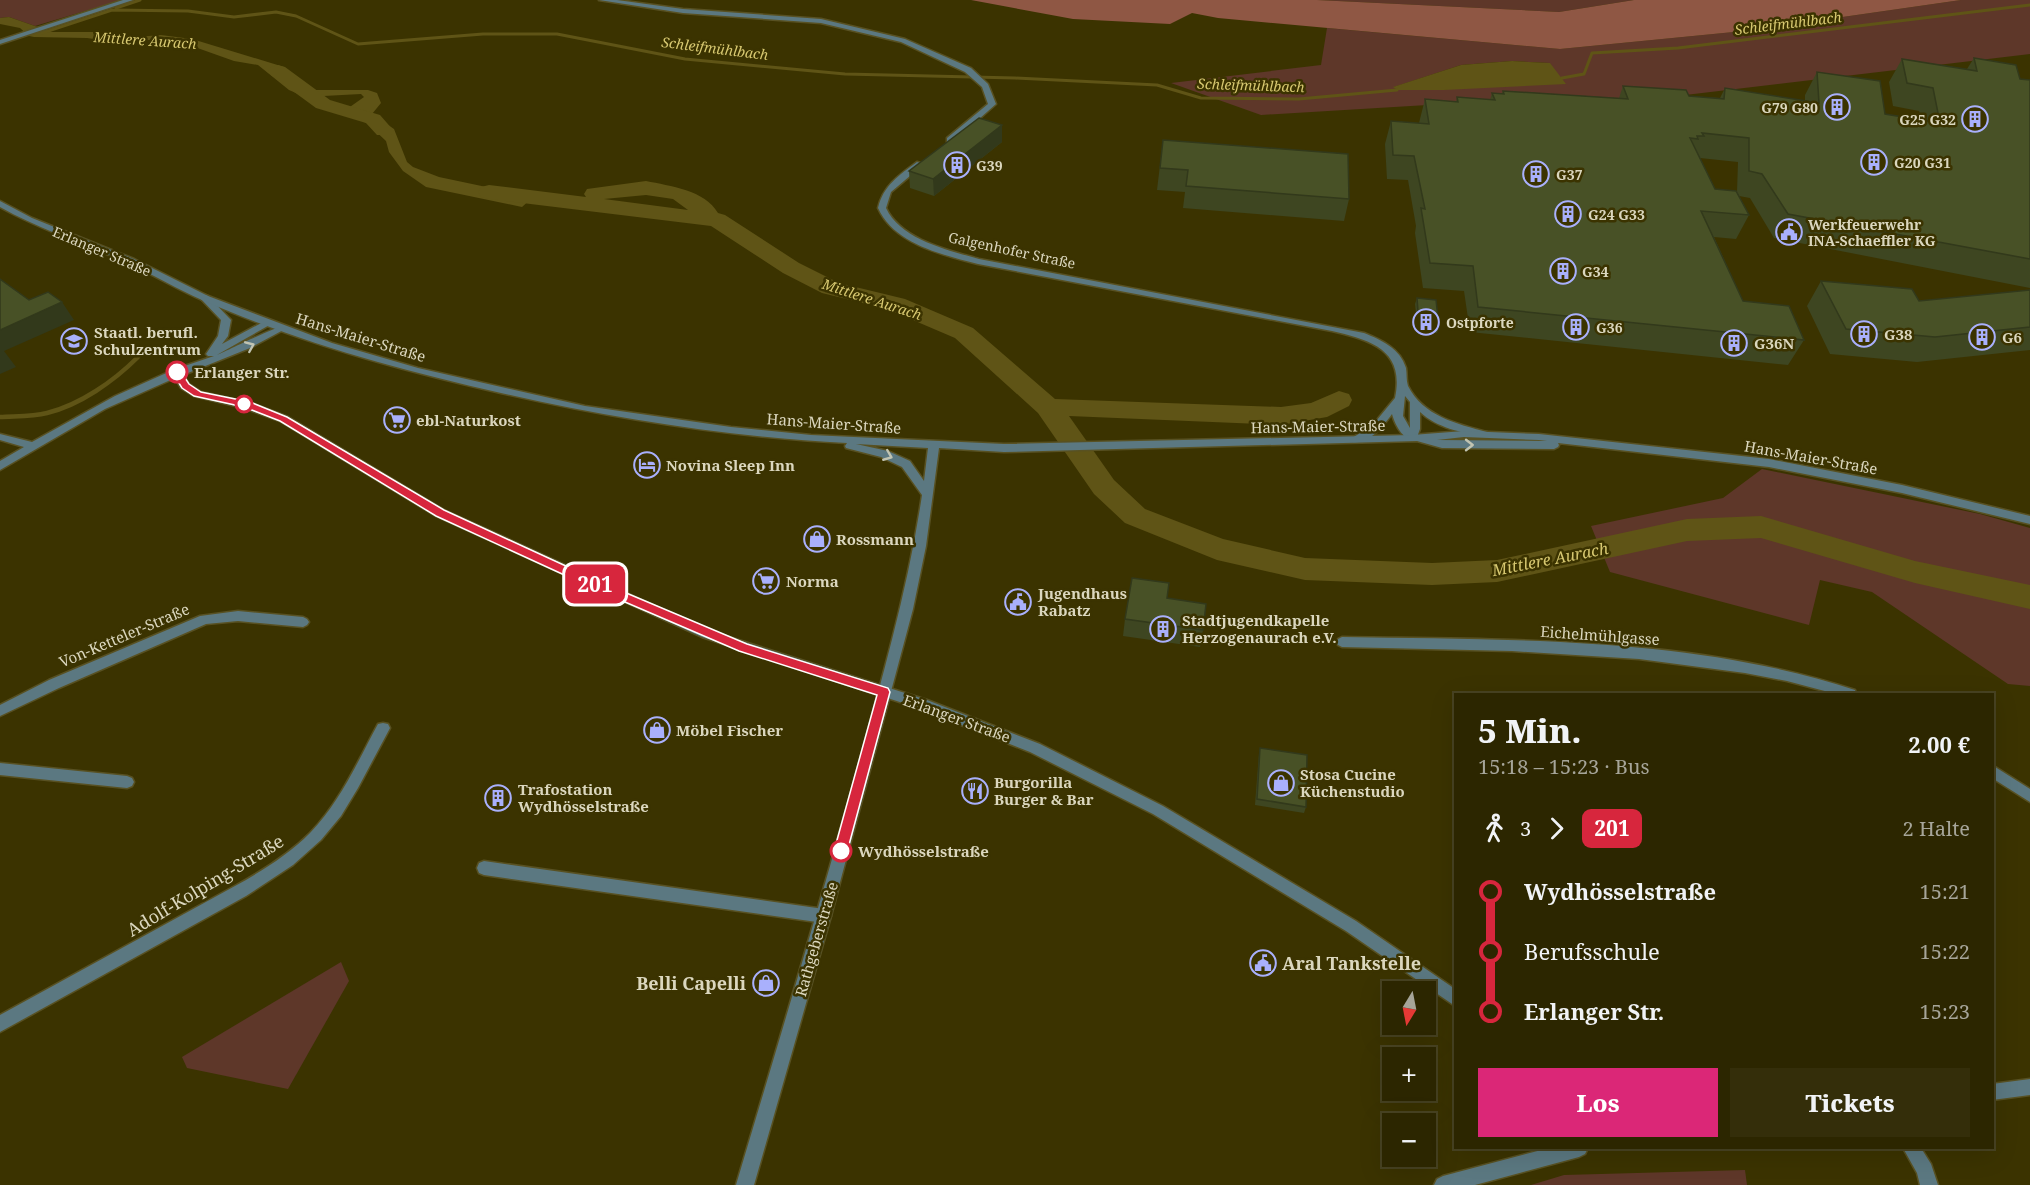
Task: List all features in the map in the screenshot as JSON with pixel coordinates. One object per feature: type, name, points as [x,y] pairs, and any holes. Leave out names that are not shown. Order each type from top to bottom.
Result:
[{"type":"street","points":[[0,42],[130,0]]},
{"type":"street","points":[[602,0],[683,11],[788,18],[848,26],[903,40],[936,54],[975,77],[985,86],[992,104],[946,144]]},
{"type":"street","name":"Galgenhofer Straße","points":[[928,158],[893,185],[884,196],[882,206],[886,219],[898,230],[921,243],[978,261],[1358,334],[1391,349],[1400,367],[1402,384],[1414,404],[1439,420],[1483,434]]},
{"type":"street","name":"Erlanger Straße","points":[[0,204],[28,220],[131,261],[205,298],[268,322]]},
{"type":"street","name":"Erlanger Straße","points":[[205,298],[221,314],[226,325],[223,336],[205,357]]},
{"type":"street","name":"Erlanger Straße","points":[[268,322],[177,372],[185,386],[198,394],[247,405],[284,419],[440,513],[706,634],[977,724],[1035,748],[1158,810],[1351,926],[1454,997]]},
{"type":"street","name":"Hans-Maier-Straße","points":[[268,322],[329,345],[416,371],[585,409],[731,430],[811,438],[1037,448],[1356,440],[1412,438],[1439,434],[1539,437],[1769,463],[1902,489],[2030,520]]},
{"type":"street","points":[[0,466],[126,395],[177,372],[255,345],[282,328]]},
{"type":"street","points":[[1402,384],[1397,400],[1397,419],[1412,438]]},
{"type":"street","points":[[1356,440],[1376,428],[1397,400]]},
{"type":"street","points":[[1412,438],[1415,429],[1414,404]]},
{"type":"street","points":[[0,437],[33,446]]},
{"type":"street","points":[[811,438],[884,454],[906,464],[926,493]]},
{"type":"street","name":"Hans-Maier-Straße","points":[[1412,438],[1442,444],[1583,443]]},
{"type":"street","name":"Rathgeberstraße","points":[[745,1185],[824,916],[910,597],[920,546],[934,445]]},
{"type":"street","name":"Von-Ketteler-Straße","points":[[0,711],[54,684],[204,619],[238,616],[303,622]]},
{"type":"street","name":"Eichelmühlgasse","points":[[1342,642],[1491,645],[1638,653],[1782,674],[1847,693]]},
{"type":"street","name":"Adolf-Kolping-Straße","points":[[0,1024],[253,883],[297,854],[316,836],[333,814],[354,783],[383,728]]},
{"type":"street","points":[[0,769],[127,782]]},
{"type":"street","points":[[1994,772],[2030,796]]},
{"type":"street","points":[[484,867],[824,916]]},
{"type":"street","points":[[1994,1092],[2030,1087]]},
{"type":"street","points":[[1443,1185],[1575,1149]]},
{"type":"street","points":[[1913,1149],[1925,1170],[1929,1185]]},
{"type":"shaded area","points":[[0,0],[122,0],[35,26],[9,17],[0,18]]},
{"type":"shaded area","points":[[971,0],[1317,0],[1559,12],[1634,0],[1961,0],[1744,31],[1560,49],[1218,18],[1192,13],[1170,24],[1073,19]]},
{"type":"shaded area","points":[[1317,0],[1634,0],[1559,12]]},
{"type":"shaded area","points":[[1961,0],[2030,0],[2030,54],[1660,98],[1477,102],[1261,115],[1171,83],[1321,65],[1327,28],[1560,49],[1744,31]],"holes":[[[1512,61],[1550,63],[1444,90],[1397,90],[1394,87],[1461,65]]]},
{"type":"shaded area","points":[[1762,469],[1980,514],[2030,528],[2030,686],[2008,684],[1872,592],[1820,580],[1809,625],[1610,572],[1591,526],[1723,498]]},
{"type":"shaded area","points":[[341,962],[349,981],[288,1089],[187,1068],[182,1057]]},
{"type":"shaded area","points":[[1745,1170],[1747,1185],[1531,1185],[1564,1175]]},
{"type":"water","points":[[9,17],[52,32],[94,32],[124,38],[161,35],[192,39],[284,67],[306,90],[368,90],[377,93],[381,103],[372,114],[394,129],[407,162],[413,167],[439,177],[533,197],[522,207],[426,187],[403,171],[389,152],[386,141],[368,124],[351,115],[347,109],[364,97],[361,94],[305,97],[289,90],[258,65],[234,61],[189,45],[149,40],[122,43],[87,38],[34,37],[29,36],[20,28],[0,24],[0,18]]},
{"type":"water","points":[[1512,61],[1550,63],[1566,84],[1444,90],[1397,90],[1393,87],[1461,65]]},
{"type":"building","points":[[1974,58],[2016,65],[2020,79],[2030,80],[2030,259],[1788,214],[1762,174],[1749,171],[1749,138],[1702,133],[1704,136],[1697,136],[1698,139],[1690,138],[1715,189],[1736,191],[1749,215],[1701,211],[1743,301],[1789,306],[1804,340],[1478,307],[1473,266],[1430,263],[1421,208],[1425,209],[1414,156],[1393,155],[1391,121],[1429,124],[1425,99],[1458,102],[1457,97],[1495,100],[1492,93],[1504,94],[1503,91],[1628,99],[1623,86],[1686,90],[1689,96],[1724,99],[1725,88],[1819,103],[1817,72],[1880,81],[1885,114],[1940,123],[1933,88],[1907,83],[1902,59],[1977,71]]},
{"type":"building","points":[[979,118],[1002,125],[933,179],[909,171]]},
{"type":"building","points":[[1163,140],[1348,154],[1349,199],[1186,186],[1188,170],[1160,168]]},
{"type":"building","points":[[0,279],[29,300],[48,292],[62,302],[0,330]]},
{"type":"building","points":[[1821,281],[1912,289],[1919,301],[2030,290],[2030,327],[1935,337],[1846,329]]},
{"type":"building","name":"Ostpforte","points":[[1417,298],[1436,300],[1439,327],[1419,325]]},
{"type":"building","points":[[1132,578],[1169,583],[1167,598],[1206,604],[1203,630],[1125,619]]},
{"type":"building","name":"Stosa Cucine Küchenstudio","points":[[1260,748],[1307,755],[1306,807],[1257,799]]},
{"type":"waterway","points":[[116,8],[140,0]]},
{"type":"waterway","name":"Schleifmühlbach","points":[[1562,78],[1584,74],[1592,53],[1678,48],[2030,5]]},
{"type":"waterway","name":"Schleifmühlbach","points":[[42,33],[112,10],[188,11],[234,17],[276,12],[296,16],[358,44],[483,34],[557,34],[685,59],[845,74],[1015,78],[1157,85],[1201,98],[1299,99],[1397,90]]},
{"type":"waterway","name":"Mittlere Aurach","points":[[278,71],[323,104],[373,119],[384,131]]},
{"type":"waterway","name":"Mittlere Aurach","points":[[595,194],[646,188],[680,194],[707,213]]},
{"type":"waterway","name":"Mittlere Aurach","points":[[489,192],[717,220],[791,268],[831,288],[896,304],[964,333],[1048,407]]},
{"type":"waterway","points":[[0,417],[41,414],[72,404],[107,383],[138,357]]},
{"type":"waterway","name":"Mittlere Aurach","points":[[1048,407],[1281,416],[1317,411],[1339,400]]},
{"type":"waterway","name":"Mittlere Aurach","points":[[1048,407],[1104,487],[1135,516],[1217,549],[1305,569],[1432,574],[1497,571],[1687,530],[1761,527],[1915,572],[2030,597]]},
{"type":"bus line","name":"201","points":[[177,372],[185,386],[198,394],[247,405],[284,419],[440,513],[601,587],[743,648],[884,692],[841,851]]},
{"type":"place","name":"G79 G80","points":[[1837,107]]},
{"type":"place","name":"G25 G32","points":[[1975,119]]},
{"type":"place","name":"G20 G31","points":[[1874,162]]},
{"type":"place","name":"G39","points":[[957,165]]},
{"type":"place","name":"G37","points":[[1536,174]]},
{"type":"place","name":"G24 G33","points":[[1568,214]]},
{"type":"place","name":"Werkfeuerwehr INA-Schaeffler KG","points":[[1789,232]]},
{"type":"place","name":"G34","points":[[1563,271]]},
{"type":"place","name":"Ostpforte","points":[[1426,322]]},
{"type":"place","name":"G36","points":[[1576,327]]},
{"type":"place","name":"G38","points":[[1864,334]]},
{"type":"place","name":"G6","points":[[1982,337]]},
{"type":"place","name":"Staatl. berufl. Schulzentrum","points":[[74,341]]},
{"type":"place","name":"G36N","points":[[1734,343]]},
{"type":"place","name":"Erlanger Str.","points":[[177,372]]},
{"type":"place","name":"ebl-Naturkost","points":[[397,420]]},
{"type":"place","name":"Novina Sleep Inn","points":[[647,465]]},
{"type":"place","name":"Rossmann","points":[[817,539]]},
{"type":"place","name":"Norma","points":[[766,581]]},
{"type":"place","name":"Jugendhaus Rabatz","points":[[1018,602]]},
{"type":"place","name":"Stadtjugendkapelle Herzogenaurach e.V.","points":[[1163,629]]},
{"type":"place","name":"Möbel Fischer","points":[[657,730]]},
{"type":"place","name":"Stosa Cucine Küchenstudio","points":[[1281,783]]},
{"type":"place","name":"Burgorilla Burger & Bar","points":[[975,791]]},
{"type":"place","name":"Trafostation Wydhösselstraße","points":[[498,798]]},
{"type":"place","name":"Wydhösselstraße","points":[[841,851]]},
{"type":"place","name":"Aral Tankstelle","points":[[1263,963]]},
{"type":"place","name":"Belli Capelli","points":[[766,983]]}]
